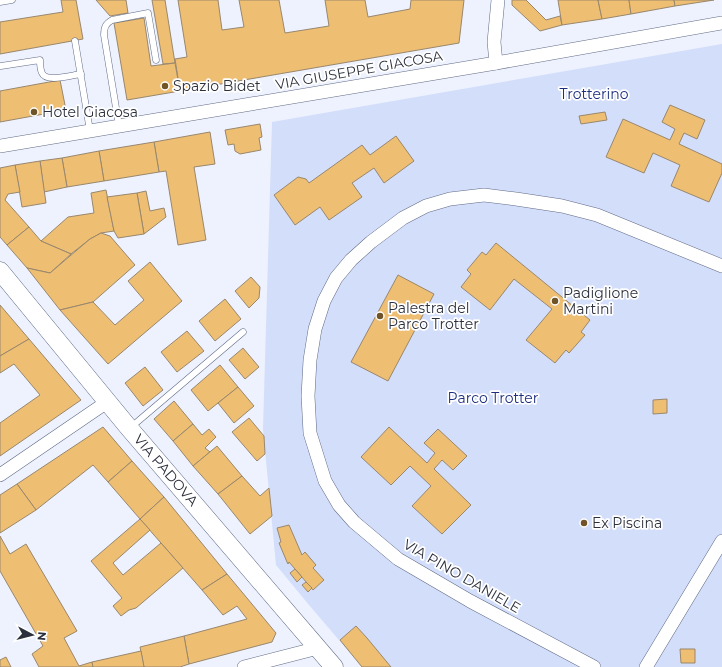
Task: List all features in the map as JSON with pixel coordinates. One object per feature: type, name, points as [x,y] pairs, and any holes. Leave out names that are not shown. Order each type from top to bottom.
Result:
[{"type":"street","points":[[496,63],[494,42],[498,0]]},
{"type":"street","name":"VIA GIUSEPPE GIACOSA","points":[[0,146],[496,63],[722,23]]},
{"type":"street","name":"VIA PINO DANIELE","points":[[594,667],[470,601],[398,560],[354,522],[339,505],[325,481],[310,433],[308,396],[310,360],[315,329],[324,302],[336,278],[351,260],[371,242],[404,218],[426,206],[450,199],[484,195],[562,206],[597,215],[722,266]]},
{"type":"street","name":"VIA PADOVA","points":[[0,271],[107,402],[334,667]]},
{"type":"street","points":[[0,475],[107,402]]},
{"type":"street","points":[[646,667],[722,541]]},
{"type":"street","points":[[244,667],[318,648]]},
{"type":"lane","points":[[0,2],[12,0]]},
{"type":"lane","points":[[119,126],[104,35],[104,28],[107,23],[112,20],[148,13],[156,60]]},
{"type":"lane","points":[[75,41],[90,131]]},
{"type":"lane","points":[[1,66],[40,60],[42,74],[46,77],[51,78],[81,74]]},
{"type":"lane","points":[[129,428],[243,332]]},
{"type":"green space","name":"Parco Trotter","points":[[722,44],[722,667],[362,667],[276,565],[263,429],[272,122]]},
{"type":"building","points":[[61,0],[76,0],[83,39],[0,54],[0,22],[63,12]]},
{"type":"building","points":[[96,0],[126,0],[128,13],[110,16]]},
{"type":"building","points":[[152,0],[165,0],[175,63],[163,64]]},
{"type":"building","points":[[178,0],[218,0],[222,30],[244,27],[239,0],[279,0],[285,33],[329,26],[325,0],[365,0],[368,17],[410,9],[411,0],[464,0],[459,43],[180,91],[175,59],[187,57]]},
{"type":"building","points":[[512,0],[526,0],[546,20],[560,16],[562,25],[540,31],[512,5]]},
{"type":"building","points":[[558,0],[598,0],[602,19],[562,25]]},
{"type":"building","points":[[598,0],[629,0],[631,14],[602,19]]},
{"type":"building","points":[[629,0],[674,0],[675,6],[631,14]]},
{"type":"building","points":[[674,0],[714,0],[675,6]]},
{"type":"building","points":[[144,18],[151,66],[175,63],[180,91],[127,100],[114,23]]},
{"type":"building","points":[[60,80],[66,110],[0,122],[0,91]]},
{"type":"building","points":[[670,105],[705,120],[697,139],[684,133],[679,144],[722,164],[722,173],[709,202],[671,186],[680,165],[653,153],[644,173],[606,157],[623,119],[670,140],[675,129],[662,122]]},
{"type":"building","points":[[605,112],[607,120],[581,124],[579,116]]},
{"type":"building","points":[[260,124],[262,137],[259,138],[261,150],[240,154],[235,151],[234,144],[228,145],[225,130]]},
{"type":"building","points":[[210,132],[215,164],[194,167],[206,240],[178,245],[166,171],[159,172],[154,142]]},
{"type":"building","points":[[396,136],[414,161],[384,183],[374,168],[352,183],[362,197],[329,220],[320,207],[295,225],[274,195],[298,177],[306,179],[309,183],[362,145],[370,155]]},
{"type":"building","points":[[154,142],[159,172],[104,181],[99,151]]},
{"type":"building","points":[[99,151],[104,181],[67,187],[62,158]]},
{"type":"building","points":[[62,158],[67,187],[44,192],[40,161]]},
{"type":"building","points":[[40,161],[46,203],[22,207],[15,165]]},
{"type":"building","points":[[15,165],[20,192],[8,194],[5,200],[29,227],[7,245],[0,237],[0,168]]},
{"type":"building","points":[[106,190],[114,231],[101,233],[90,239],[71,254],[41,241],[68,217],[94,213],[91,193]]},
{"type":"building","points":[[146,191],[150,211],[164,208],[166,217],[144,234],[137,193]]},
{"type":"building","points":[[137,193],[144,234],[118,238],[114,231],[107,197]]},
{"type":"building","points":[[29,227],[41,241],[71,254],[50,273],[27,268],[7,245]]},
{"type":"building","points":[[101,233],[110,236],[135,265],[93,302],[60,310],[27,268],[50,273],[90,239]]},
{"type":"building","name":"Padiglione Martini","points":[[496,243],[590,320],[581,332],[585,335],[569,353],[566,350],[555,363],[526,340],[552,309],[514,279],[490,310],[461,287],[471,274],[467,270],[482,252],[486,255]]},
{"type":"building","points":[[150,262],[182,301],[108,364],[60,310],[93,302],[115,325],[144,300],[128,281]]},
{"type":"building","points":[[398,275],[434,294],[388,381],[351,362]]},
{"type":"building","points":[[251,277],[260,287],[259,298],[249,308],[235,291]]},
{"type":"building","points":[[225,299],[241,319],[215,341],[199,321]]},
{"type":"building","points":[[0,305],[29,339],[0,356]]},
{"type":"building","points":[[187,331],[204,351],[177,372],[161,352]]},
{"type":"building","points":[[29,339],[81,400],[0,456],[0,423],[40,395],[14,364],[0,373],[0,356]]},
{"type":"building","points":[[243,348],[259,367],[245,379],[229,360]]},
{"type":"building","points":[[220,365],[238,387],[208,411],[191,390]]},
{"type":"building","points":[[145,367],[163,390],[143,406],[125,383]]},
{"type":"building","points":[[238,387],[254,406],[234,423],[218,403]]},
{"type":"building","points":[[667,399],[667,413],[653,414],[653,400]]},
{"type":"building","points":[[174,401],[193,424],[173,441],[154,419]]},
{"type":"building","points":[[249,418],[264,436],[265,454],[257,461],[232,432]]},
{"type":"building","points":[[193,424],[202,435],[209,429],[216,437],[205,448],[210,452],[193,466],[173,441]]},
{"type":"building","points":[[103,427],[132,461],[108,482],[93,465],[36,510],[17,484]]},
{"type":"building","points":[[389,427],[427,463],[435,453],[424,443],[438,429],[467,456],[453,470],[442,460],[434,469],[471,505],[442,534],[412,506],[431,486],[410,466],[391,485],[361,457]]},
{"type":"building","points":[[217,446],[242,476],[218,494],[193,466]]},
{"type":"building","points":[[132,461],[164,497],[140,519],[108,482]]},
{"type":"building","points":[[242,476],[260,496],[269,488],[272,516],[250,534],[218,494]]},
{"type":"building","points":[[17,484],[36,510],[0,533],[0,495]]},
{"type":"building","points":[[164,497],[227,574],[202,590],[140,519]]},
{"type":"building","points":[[140,519],[150,530],[113,563],[123,575],[161,543],[183,568],[136,608],[129,610],[121,616],[113,606],[122,598],[91,561]]},
{"type":"building","points":[[289,525],[302,555],[305,552],[316,565],[313,568],[324,580],[313,590],[289,562],[288,564],[279,543],[281,542],[277,528]]},
{"type":"building","points":[[0,536],[10,554],[26,544],[77,631],[64,638],[79,666],[92,662],[93,667],[39,667],[32,654],[43,646],[0,571]]},
{"type":"building","points":[[295,569],[302,577],[297,582],[290,573]]},
{"type":"building","points":[[227,574],[276,633],[272,642],[189,664],[184,636],[247,619],[237,606],[223,615],[202,590]]},
{"type":"building","points":[[306,582],[312,588],[308,592],[302,585]]},
{"type":"building","points":[[356,626],[391,667],[362,667],[340,640]]},
{"type":"building","points":[[184,636],[189,664],[180,667],[144,667],[140,647]]},
{"type":"building","points":[[680,649],[695,649],[695,663],[681,663]]},
{"type":"building","points":[[141,651],[144,667],[93,667],[92,662]]},
{"type":"building","points":[[6,657],[11,667],[0,667],[0,660]]},
{"type":"place","name":"Spazio Bidet","points":[[165,86]]},
{"type":"place","name":"Hotel Giacosa","points":[[34,112]]},
{"type":"place","name":"Padiglione Martini","points":[[555,301]]},
{"type":"place","name":"Palestra del Parco Trotter","points":[[380,316]]},
{"type":"place","name":"Ex Piscina","points":[[584,523]]},
{"type":"park label","name":"Trotterino","points":[[594,94]]}]
